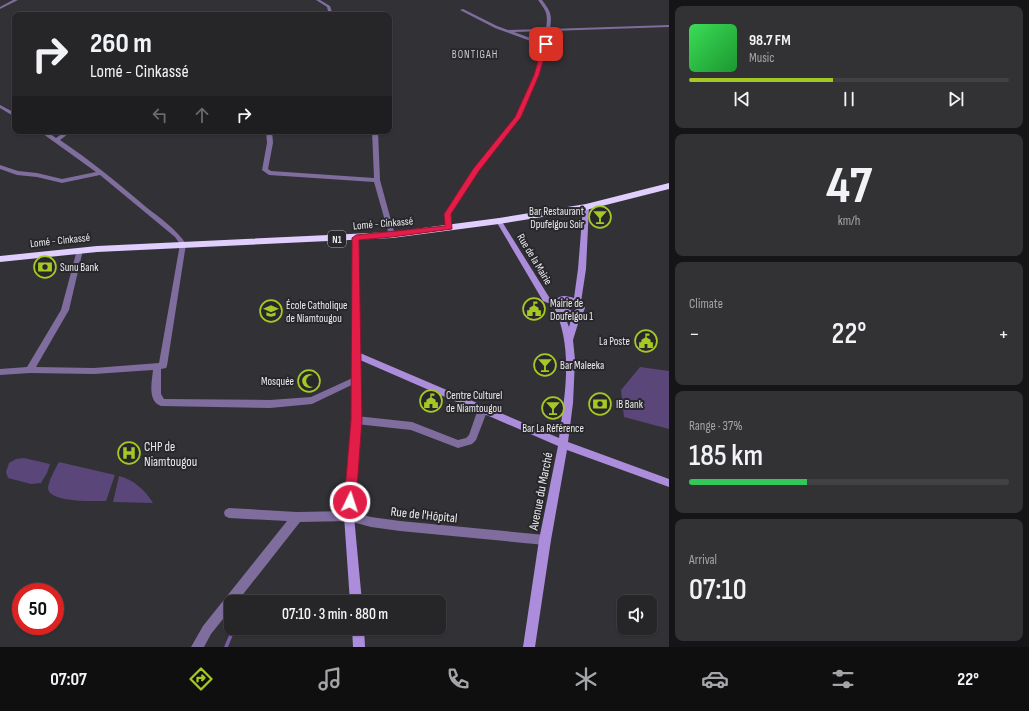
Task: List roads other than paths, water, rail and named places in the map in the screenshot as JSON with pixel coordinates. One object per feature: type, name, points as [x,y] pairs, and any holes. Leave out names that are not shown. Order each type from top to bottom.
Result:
[{"type":"highway","name":"Lomé - Cinkassé","points":[[0,258],[80,250],[183,244],[356,238],[392,235],[499,221],[586,207],[669,186]]},
{"type":"main road","points":[[577,313],[568,313],[558,306],[557,301],[564,298],[577,302],[582,269],[586,207]]},
{"type":"main road","name":"Rue de la Mairie","points":[[499,221],[546,299],[558,306]]},
{"type":"main road","points":[[355,595],[349,516],[356,420],[356,238]]},
{"type":"main road","name":"Avenue du Marché","points":[[569,340],[577,313],[581,308],[577,302]]},
{"type":"main road","name":"Avenue du Marché","points":[[529,647],[545,540],[563,444],[568,403],[571,360],[569,340],[558,306]]},
{"type":"main road","points":[[356,355],[563,444],[669,483]]},
{"type":"main road","points":[[358,635],[359,647]]},
{"type":"street","points":[[0,8],[16,0]]},
{"type":"street","points":[[318,0],[329,7],[330,12]]},
{"type":"street","points":[[449,228],[448,214],[476,170],[518,117],[537,75],[546,44],[550,16],[547,8],[540,0]]},
{"type":"street","points":[[462,10],[487,23],[546,44]]},
{"type":"street","points":[[508,31],[669,26]]},
{"type":"street","points":[[1,107],[12,113]]},
{"type":"street","points":[[0,372],[30,370],[94,370],[163,366],[183,244],[177,236],[100,173],[47,134]]},
{"type":"street","points":[[57,140],[65,134]]},
{"type":"street","points":[[269,134],[270,144],[265,170],[269,173],[377,180]]},
{"type":"street","points":[[375,134],[377,180],[392,235]]},
{"type":"street","points":[[0,167],[17,173],[37,175],[62,181],[100,173]]},
{"type":"street","points":[[30,370],[65,310],[80,250]]},
{"type":"street","points":[[157,366],[156,395],[161,402],[270,404],[312,400],[356,379]]},
{"type":"street","points":[[356,420],[412,426],[458,444],[469,441],[473,437],[483,409]]},
{"type":"street","name":"Rue de l'Hôpital","points":[[229,513],[298,517],[349,516],[371,522],[400,526],[545,540]]},
{"type":"street","points":[[197,647],[207,630],[298,517]]},
{"type":"waterway","points":[[226,647],[231,635]]},
{"type":"place","name":"Bar Restaurant Dpufelgou Soir","points":[[600,217]]},
{"type":"place","name":"Sunu Bank","points":[[45,267]]},
{"type":"place","name":"Mairie de Doufelgou 1","points":[[534,309]]},
{"type":"place","name":"École Catholique de Niamtougou","points":[[271,311]]},
{"type":"place","name":"La Poste","points":[[646,341]]},
{"type":"place","name":"Bar Maleeka","points":[[545,365]]},
{"type":"place","name":"Mosquée","points":[[309,381]]},
{"type":"place","name":"Centre Culturel de Niamtougou","points":[[431,401]]},
{"type":"place","name":"IB Bank","points":[[600,404]]},
{"type":"place","name":"Bar La Référence","points":[[553,408]]},
{"type":"place","name":"CHP de Niamtougou","points":[[129,453]]},
{"type":"district","name":"BONTIGAH","points":[[475,54]]}]
